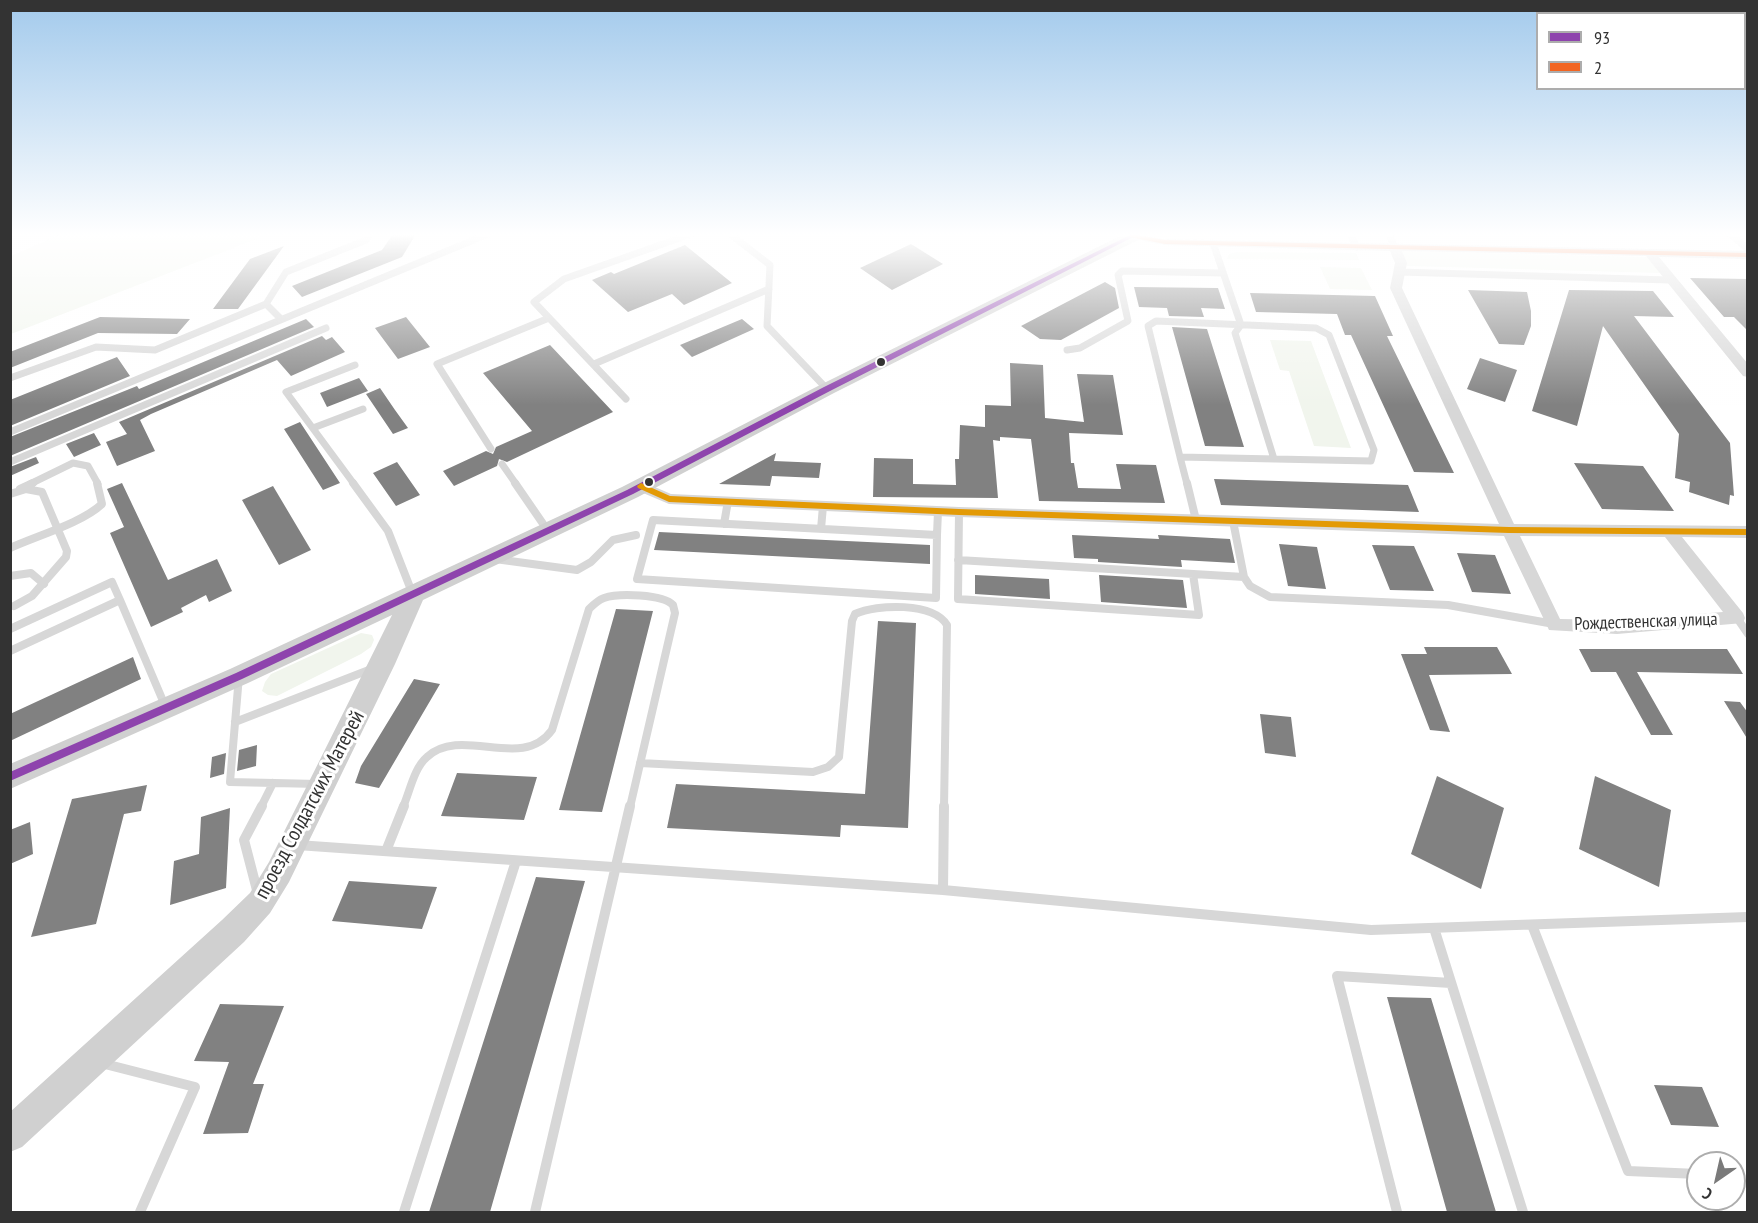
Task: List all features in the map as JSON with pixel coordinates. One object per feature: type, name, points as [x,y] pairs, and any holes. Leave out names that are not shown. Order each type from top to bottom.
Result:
[{"type":"main road","points":[[10,777],[239,676],[548,531],[641,486],[1022,291]]},
{"type":"main road","name":"проезд Солдатских Матерей","points":[[10,1135],[233,931],[260,903],[294,845],[413,595]]},
{"type":"street","points":[[1397,291],[1417,337],[1555,625]]},
{"type":"street","points":[[1678,291],[1748,373]]},
{"type":"street","points":[[641,486],[669,499],[959,512],[1509,530],[1748,532]]},
{"type":"street","points":[[1668,530],[1737,618]]},
{"type":"street","name":"Рождественская улица","points":[[1555,625],[1617,627],[1737,618]]},
{"type":"lane","points":[[10,378],[96,347],[155,350],[266,304],[274,291]]},
{"type":"lane","points":[[10,432],[349,291]]},
{"type":"lane","points":[[548,291],[534,302],[626,399]]},
{"type":"lane","points":[[594,364],[764,291]]},
{"type":"lane","points":[[769,291],[767,326],[827,389]]},
{"type":"lane","points":[[1067,350],[1080,348],[1128,321],[1121,291]]},
{"type":"lane","points":[[1230,291],[1242,325]]},
{"type":"lane","points":[[266,304],[281,319]]},
{"type":"lane","points":[[490,449],[437,364],[549,318]]},
{"type":"lane","points":[[1179,457],[1371,461],[1374,450],[1329,335],[1316,328],[1156,321],[1148,326],[1179,457],[1196,520]]},
{"type":"lane","points":[[1242,325],[1235,333],[1274,459]]},
{"type":"lane","points":[[10,462],[326,328]]},
{"type":"lane","points":[[155,350],[168,366]]},
{"type":"lane","points":[[354,365],[286,393],[388,531],[413,595]]},
{"type":"lane","points":[[313,428],[363,409]]},
{"type":"lane","points":[[10,494],[73,463],[82,463],[88,466],[103,496],[102,504],[94,513],[10,548]]},
{"type":"lane","points":[[502,464],[548,531]]},
{"type":"lane","points":[[12,607],[32,596],[44,584],[66,557],[67,551],[42,492],[20,489]]},
{"type":"lane","points":[[724,524],[728,501]]},
{"type":"lane","points":[[821,529],[823,506]]},
{"type":"lane","points":[[938,511],[938,535],[936,598],[637,579],[653,520],[938,535]]},
{"type":"lane","points":[[959,512],[958,600],[1199,615],[1193,574]]},
{"type":"lane","points":[[1233,521],[1244,577],[1250,586],[1270,597],[1448,605],[1555,625]]},
{"type":"lane","points":[[491,558],[577,570],[585,568],[602,547],[618,535],[636,536]]},
{"type":"lane","points":[[958,560],[1244,577]]},
{"type":"lane","points":[[10,576],[31,573],[44,584]]},
{"type":"lane","points":[[10,629],[112,582],[166,708]]},
{"type":"lane","points":[[386,851],[419,768],[434,750],[446,745],[524,749],[545,740],[552,730],[589,609],[594,602],[607,596],[663,598],[671,602],[675,607],[535,1212]]},
{"type":"lane","points":[[10,651],[120,600]]},
{"type":"lane","points":[[640,763],[813,772],[824,770],[840,757],[852,621],[855,614],[869,608],[928,611],[938,614],[947,625],[943,890]]},
{"type":"lane","points":[[1737,618],[1748,634]]},
{"type":"lane","points":[[235,722],[382,664]]},
{"type":"lane","points":[[239,676],[230,782],[323,784]]},
{"type":"lane","points":[[260,903],[244,840],[273,783]]},
{"type":"lane","points":[[294,845],[943,890],[1371,930],[1748,917]]},
{"type":"lane","points":[[404,1212],[516,861]]},
{"type":"lane","points":[[1532,925],[1628,1171],[1686,1173]]},
{"type":"lane","points":[[1434,928],[1522,1212]]},
{"type":"lane","points":[[1397,1212],[1337,976],[1451,982]]},
{"type":"lane","points":[[92,1061],[195,1087],[140,1212]]},
{"type":"shaded area","points":[[11,291],[122,291],[11,334]]},
{"type":"shaded area","points":[[1270,340],[1311,341],[1351,448],[1314,446],[1289,371],[1280,370]]},
{"type":"shaded area","points":[[361,633],[372,635],[374,640],[371,647],[361,654],[277,696],[268,695],[262,691],[271,674]]},
{"type":"building","points":[[226,291],[251,291],[238,309],[213,309]]},
{"type":"building","points":[[297,291],[317,291],[302,297]]},
{"type":"building","points":[[604,291],[714,291],[684,305],[672,294],[628,312]]},
{"type":"building","points":[[1088,291],[1116,291],[1119,308],[1061,340],[1040,339],[1021,326]]},
{"type":"building","points":[[1135,291],[1219,291],[1225,309],[1201,308],[1204,317],[1169,316],[1167,308],[1139,307]]},
{"type":"building","points":[[1469,291],[1527,292],[1531,326],[1524,345],[1499,344]]},
{"type":"building","points":[[1569,291],[1653,291],[1674,317],[1634,316],[1730,443],[1734,496],[1730,495],[1729,505],[1689,492],[1690,482],[1675,478],[1679,434],[1603,326],[1577,426],[1532,411]]},
{"type":"building","points":[[1701,291],[1748,291],[1748,331],[1734,317],[1724,317]]},
{"type":"building","points":[[1250,293],[1375,296],[1393,336],[1387,336],[1454,473],[1414,472],[1351,335],[1345,335],[1337,314],[1256,312]]},
{"type":"building","points":[[100,317],[190,319],[177,334],[98,333],[10,368],[10,352]]},
{"type":"building","points":[[406,317],[430,347],[398,359],[375,328]]},
{"type":"building","points":[[306,319],[314,327],[10,456],[10,437],[137,386],[139,389]]},
{"type":"building","points":[[742,319],[754,329],[692,357],[680,345]]},
{"type":"building","points":[[1172,327],[1207,329],[1244,447],[1205,446]]},
{"type":"building","points":[[322,336],[326,340],[332,337],[345,352],[291,376],[277,360],[151,414],[140,420],[155,451],[117,466],[106,442],[127,434],[119,422]]},
{"type":"building","points":[[550,345],[613,412],[507,462],[499,459],[497,466],[454,486],[443,471],[486,451],[493,454],[496,447],[532,431],[483,373]]},
{"type":"building","points":[[117,357],[130,376],[10,426],[10,400]]},
{"type":"building","points":[[1480,358],[1517,370],[1505,402],[1467,389]]},
{"type":"building","points":[[1010,363],[1043,365],[1045,418],[1084,422],[1077,374],[1113,375],[1123,435],[1069,433],[1071,463],[1074,463],[1078,488],[1121,489],[1116,464],[1156,465],[1165,503],[1039,501],[1031,439],[1000,437],[1000,441],[993,440],[998,498],[873,497],[874,458],[913,459],[913,484],[956,485],[955,459],[959,459],[960,425],[985,427],[985,405],[1011,406]]},
{"type":"building","points":[[359,378],[368,391],[327,407],[320,393]]},
{"type":"building","points":[[380,388],[408,428],[393,434],[366,394]]},
{"type":"building","points":[[300,422],[340,483],[323,490],[284,429]]},
{"type":"building","points":[[94,433],[101,445],[74,457],[66,444]]},
{"type":"building","points":[[776,453],[774,461],[821,463],[819,478],[772,476],[770,486],[719,484]]},
{"type":"building","points":[[36,457],[39,463],[10,476],[10,467]]},
{"type":"building","points":[[397,462],[420,495],[396,506],[373,473]]},
{"type":"building","points":[[1574,463],[1643,466],[1674,511],[1602,509]]},
{"type":"building","points":[[1214,479],[1408,485],[1419,512],[1221,505]]},
{"type":"building","points":[[122,483],[168,580],[217,559],[232,591],[209,602],[206,595],[181,608],[183,612],[151,627],[110,533],[124,527],[107,489]]},
{"type":"building","points":[[273,486],[311,550],[279,565],[242,500]]},
{"type":"building","points":[[659,532],[930,545],[930,564],[654,550]]},
{"type":"building","points":[[1072,535],[1159,539],[1158,535],[1230,539],[1235,563],[1181,560],[1182,567],[1098,562],[1098,559],[1074,558]]},
{"type":"building","points":[[1279,544],[1317,547],[1326,589],[1288,586]]},
{"type":"building","points":[[1372,545],[1414,546],[1434,591],[1390,590]]},
{"type":"building","points":[[1457,553],[1495,555],[1511,594],[1472,592]]},
{"type":"building","points":[[975,575],[1049,579],[1050,599],[975,594]]},
{"type":"building","points":[[1099,575],[1183,580],[1187,608],[1101,602]]},
{"type":"building","points":[[616,609],[653,611],[602,812],[559,810]]},
{"type":"building","points":[[878,621],[916,623],[908,828],[841,825],[840,837],[667,828],[676,784],[865,794]]},
{"type":"building","points":[[1424,647],[1497,647],[1512,674],[1429,675],[1450,732],[1430,730],[1401,654],[1427,654]]},
{"type":"building","points":[[1579,649],[1727,649],[1743,674],[1637,672],[1673,735],[1651,735],[1616,672],[1591,672]]},
{"type":"building","points":[[133,657],[141,679],[10,741],[10,714]]},
{"type":"building","points":[[414,679],[440,684],[379,788],[355,783],[361,766]]},
{"type":"building","points":[[1724,701],[1740,702],[1748,713],[1748,740]]},
{"type":"building","points":[[1260,714],[1291,717],[1296,757],[1265,753]]},
{"type":"building","points":[[257,745],[256,766],[237,771],[239,750]]},
{"type":"building","points":[[226,753],[224,774],[210,778],[212,757]]},
{"type":"building","points":[[457,773],[537,777],[524,820],[441,816]]},
{"type":"building","points":[[1437,776],[1504,808],[1481,889],[1411,854]]},
{"type":"building","points":[[1595,776],[1671,810],[1659,887],[1579,849]]},
{"type":"building","points":[[147,785],[141,811],[124,814],[96,924],[31,937],[72,799]]},
{"type":"building","points":[[230,808],[226,888],[170,905],[174,861],[199,854],[201,817]]},
{"type":"building","points":[[30,822],[33,854],[10,864],[10,830]]},
{"type":"building","points":[[536,877],[585,881],[490,1212],[429,1212]]},
{"type":"building","points":[[349,881],[437,887],[422,929],[332,921]]},
{"type":"building","points":[[1387,997],[1431,998],[1496,1212],[1447,1212]]},
{"type":"building","points":[[220,1004],[284,1006],[253,1084],[264,1084],[248,1133],[203,1134],[229,1062],[194,1061]]},
{"type":"building","points":[[1654,1085],[1702,1087],[1719,1127],[1671,1125]]},
{"type":"transit line","name":"93","points":[[10,777],[239,676],[630,492],[827,389],[1022,291]]},
{"type":"transit line","points":[[641,486],[669,499],[959,512],[1509,530],[1748,532]]}]
